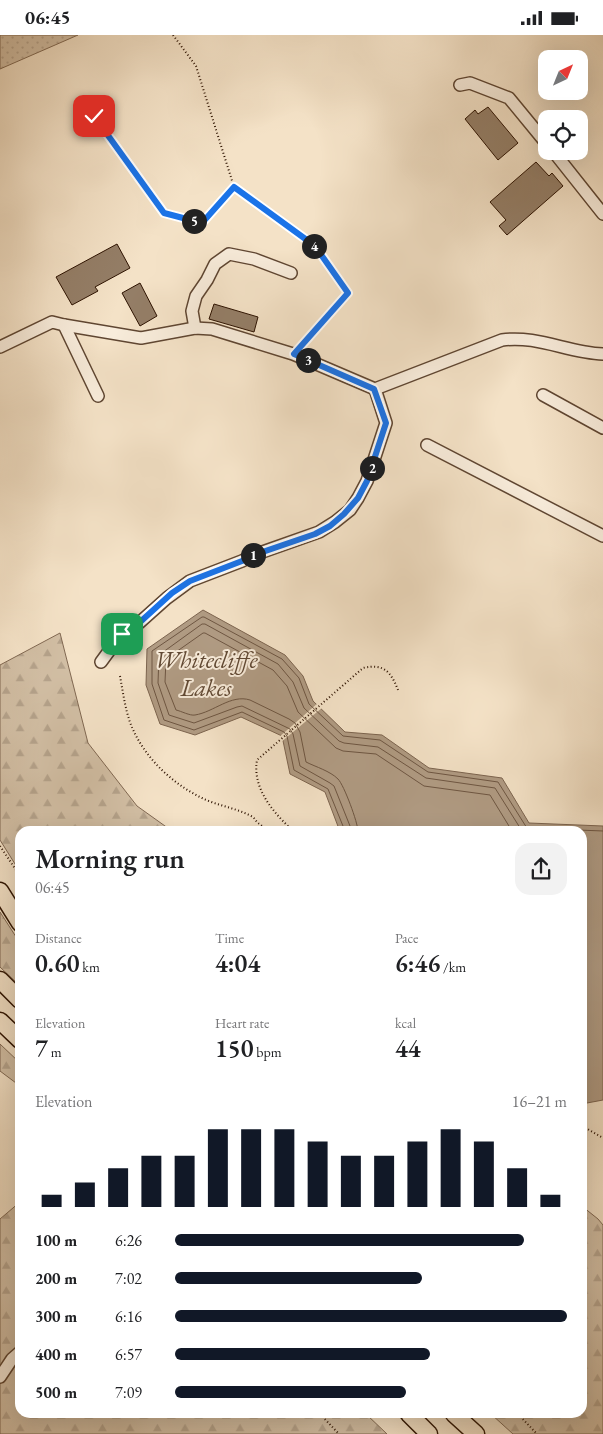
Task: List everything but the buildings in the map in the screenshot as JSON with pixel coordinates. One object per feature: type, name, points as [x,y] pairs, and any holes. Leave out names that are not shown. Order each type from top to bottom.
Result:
[{"type":"highway","points":[[0,891],[15,915]]},
{"type":"highway","points":[[0,980],[15,995]]},
{"type":"highway","points":[[0,1021],[15,1034]]},
{"type":"highway","points":[[413,1418],[429,1434]]},
{"type":"highway","points":[[458,1418],[476,1434]]},
{"type":"street","points":[[460,85],[470,83],[509,98],[538,133]]},
{"type":"street","points":[[560,160],[603,214]]},
{"type":"street","points":[[194,328],[192,311],[196,296],[215,264],[229,254],[254,259],[291,273]]},
{"type":"street","points":[[0,347],[52,322],[140,338],[194,328],[212,329],[277,352],[294,354],[374,389],[502,340],[536,340],[586,353],[603,353]]},
{"type":"street","points":[[64,325],[98,396]]},
{"type":"street","points":[[100,662],[120,636],[139,623],[180,587],[254,555],[315,534],[330,526],[350,509],[367,481],[386,423],[374,389]]},
{"type":"street","points":[[543,395],[603,428]]},
{"type":"street","points":[[427,445],[603,536]]},
{"type":"street","points":[[0,1376],[15,1356]]},
{"type":"path","points":[[173,35],[196,66],[234,187],[315,246],[348,293],[294,354]]},
{"type":"path","points":[[94,116],[164,213],[202,223],[234,187]]},
{"type":"path","points":[[288,826],[272,808],[264,795],[257,771],[257,761],[260,757],[363,668],[375,666],[384,668],[395,680],[398,690]]},
{"type":"path","points":[[120,676],[131,725],[140,742],[158,766],[188,791],[254,818],[262,826]]},
{"type":"path","points":[[0,846],[15,868]]},
{"type":"path","points":[[587,1129],[603,1137]]},
{"type":"path","points":[[324,1418],[339,1434]]},
{"type":"path","points":[[522,1418],[537,1434]]},
{"type":"green space","points":[[0,35],[78,35],[0,69]]},
{"type":"green space","points":[[60,633],[88,743],[137,806],[165,826],[15,826],[15,864],[0,840],[0,665]]},
{"type":"green space","points":[[0,912],[15,935],[15,981],[0,967]]},
{"type":"green space","points":[[0,1044],[15,1058],[15,1082],[0,1071]]},
{"type":"green space","points":[[15,1206],[15,1418],[370,1418],[387,1434],[0,1434],[0,1219]]},
{"type":"green space","points":[[587,1210],[603,1225],[603,1434],[513,1434],[495,1418],[587,1418]]},
{"type":"water","name":"Whitecliffe Lakes","points":[[203,610],[285,655],[303,676],[313,701],[345,732],[382,735],[429,768],[502,778],[529,823],[603,826],[603,1100],[587,1103],[587,826],[338,826],[325,792],[290,774],[282,736],[241,717],[195,735],[160,724],[146,685],[147,649]]},
{"type":"pier","points":[[318,703],[323,707],[280,743],[278,738]]},
{"type":"route","points":[[94,116],[164,213],[202,223],[234,187],[315,246],[348,293],[294,354],[374,389],[386,423],[364,487],[353,506],[330,526],[315,534],[254,555],[195,579],[177,589],[139,623],[122,634]]}]
